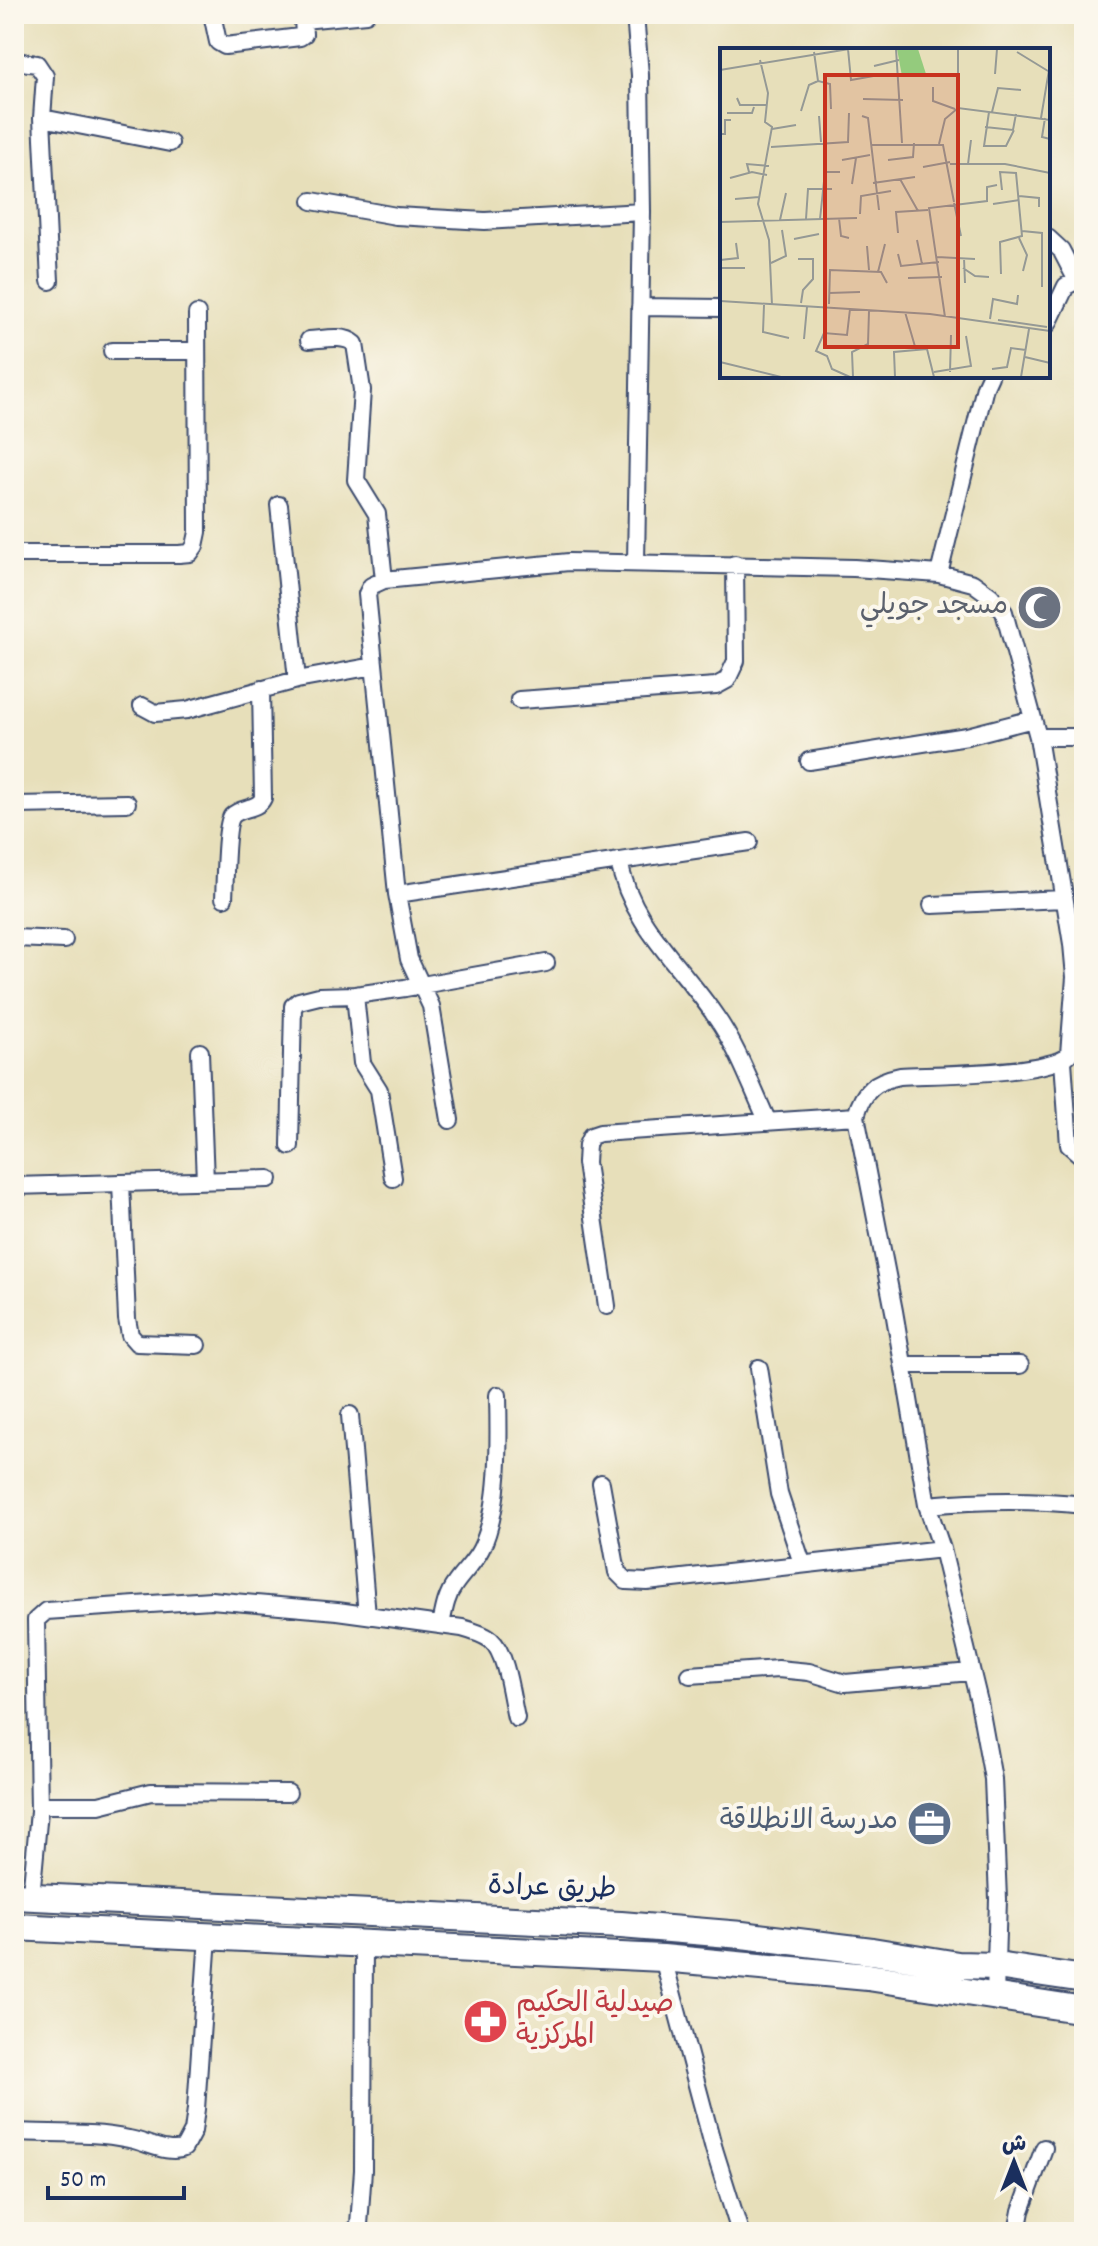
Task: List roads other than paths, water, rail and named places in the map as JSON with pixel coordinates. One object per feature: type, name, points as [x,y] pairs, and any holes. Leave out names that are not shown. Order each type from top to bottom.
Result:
[{"type":"main road","name":"طريق عرادة","points":[[23,1896],[621,1925],[858,1949],[958,1965],[997,1966],[1084,1979]]},
{"type":"main road","points":[[14,1927],[663,1958],[868,1977],[1084,2010]]},
{"type":"street","points":[[212,14],[218,42],[225,46],[300,37],[304,34],[298,17],[366,14]]},
{"type":"street","points":[[635,14],[640,75],[642,212],[636,562]]},
{"type":"street","points":[[14,61],[37,64],[45,76],[42,118],[50,281]]},
{"type":"street","points":[[42,118],[170,143]]},
{"type":"street","points":[[312,201],[396,216],[485,221],[642,212]]},
{"type":"street","points":[[1050,240],[1080,278],[1066,286],[1050,320]]},
{"type":"street","points":[[640,307],[720,308]]},
{"type":"street","points":[[14,554],[95,556],[190,553],[198,532],[197,314]]},
{"type":"street","points":[[309,340],[340,338],[350,339],[355,344],[362,390],[356,480],[377,514],[384,580]]},
{"type":"street","points":[[112,351],[197,351]]},
{"type":"street","points":[[939,574],[989,378]]},
{"type":"street","points":[[279,505],[297,680]]},
{"type":"street","points":[[450,1120],[431,1006],[409,959],[397,894],[367,594],[371,586],[384,580],[569,562],[854,568],[939,574],[973,583],[991,596],[1004,612],[1038,737],[1064,899],[1075,977],[1069,1145],[1084,1158]]},
{"type":"street","points":[[519,700],[716,686],[727,680],[736,661],[735,564]]},
{"type":"street","points":[[142,706],[155,713],[187,710],[297,680],[374,666]]},
{"type":"street","points":[[224,898],[229,822],[238,812],[258,806],[263,798],[261,689]]},
{"type":"street","points":[[809,761],[967,736],[1033,719]]},
{"type":"street","points":[[1038,737],[1084,737]]},
{"type":"street","points":[[14,805],[127,803]]},
{"type":"street","points":[[397,894],[749,842]]},
{"type":"street","points":[[619,861],[622,877],[645,925],[687,975],[719,1021],[768,1122]]},
{"type":"street","points":[[932,905],[1064,899]]},
{"type":"street","points":[[14,938],[64,940]]},
{"type":"street","points":[[290,1146],[293,1006],[299,1001],[319,996],[355,995],[546,963]]},
{"type":"street","points":[[355,995],[362,1063],[379,1090],[393,1178]]},
{"type":"street","points":[[200,1052],[205,1181]]},
{"type":"street","points":[[995,1996],[998,1899],[993,1779],[942,1549],[927,1505],[856,1116],[866,1090],[884,1079],[1029,1069],[1072,1056]]},
{"type":"street","points":[[607,1306],[586,1163],[591,1136],[856,1116]]},
{"type":"street","points":[[14,1186],[269,1179]]},
{"type":"street","points":[[121,1183],[130,1335],[137,1343],[197,1345]]},
{"type":"street","points":[[903,1365],[1020,1365]]},
{"type":"street","points":[[759,1368],[779,1494],[802,1563]]},
{"type":"street","points":[[441,1625],[446,1598],[472,1565],[488,1530],[500,1448],[498,1395]]},
{"type":"street","points":[[350,1415],[367,1615]]},
{"type":"street","points":[[601,1483],[617,1572],[626,1581],[647,1582],[942,1549]]},
{"type":"street","points":[[927,1505],[981,1500],[1045,1500],[1084,1505]]},
{"type":"street","points":[[23,1896],[39,1805],[36,1626],[40,1614],[54,1610],[211,1600],[462,1628],[482,1634],[495,1643],[503,1658],[516,1718]]},
{"type":"street","points":[[690,1675],[778,1669],[809,1672],[845,1683],[971,1672]]},
{"type":"street","points":[[39,1805],[99,1805],[151,1792],[288,1793]]},
{"type":"street","points":[[14,2132],[101,2135],[170,2150],[184,2148],[193,2131],[196,2109],[208,1936]]},
{"type":"street","points":[[353,2232],[359,2225],[363,2170],[364,1942]]},
{"type":"street","points":[[663,1958],[714,2149],[740,2232]]},
{"type":"street","points":[[1017,2232],[1021,2211],[1044,2148]]},
{"type":"place","name":"مسجد جويلي","points":[[1039,608]]},
{"type":"place","name":"مدرسة الانطلاقة","points":[[929,1823]]},
{"type":"place","name":"صيدلية الحكيم المركزية","points":[[485,2022]]}]
